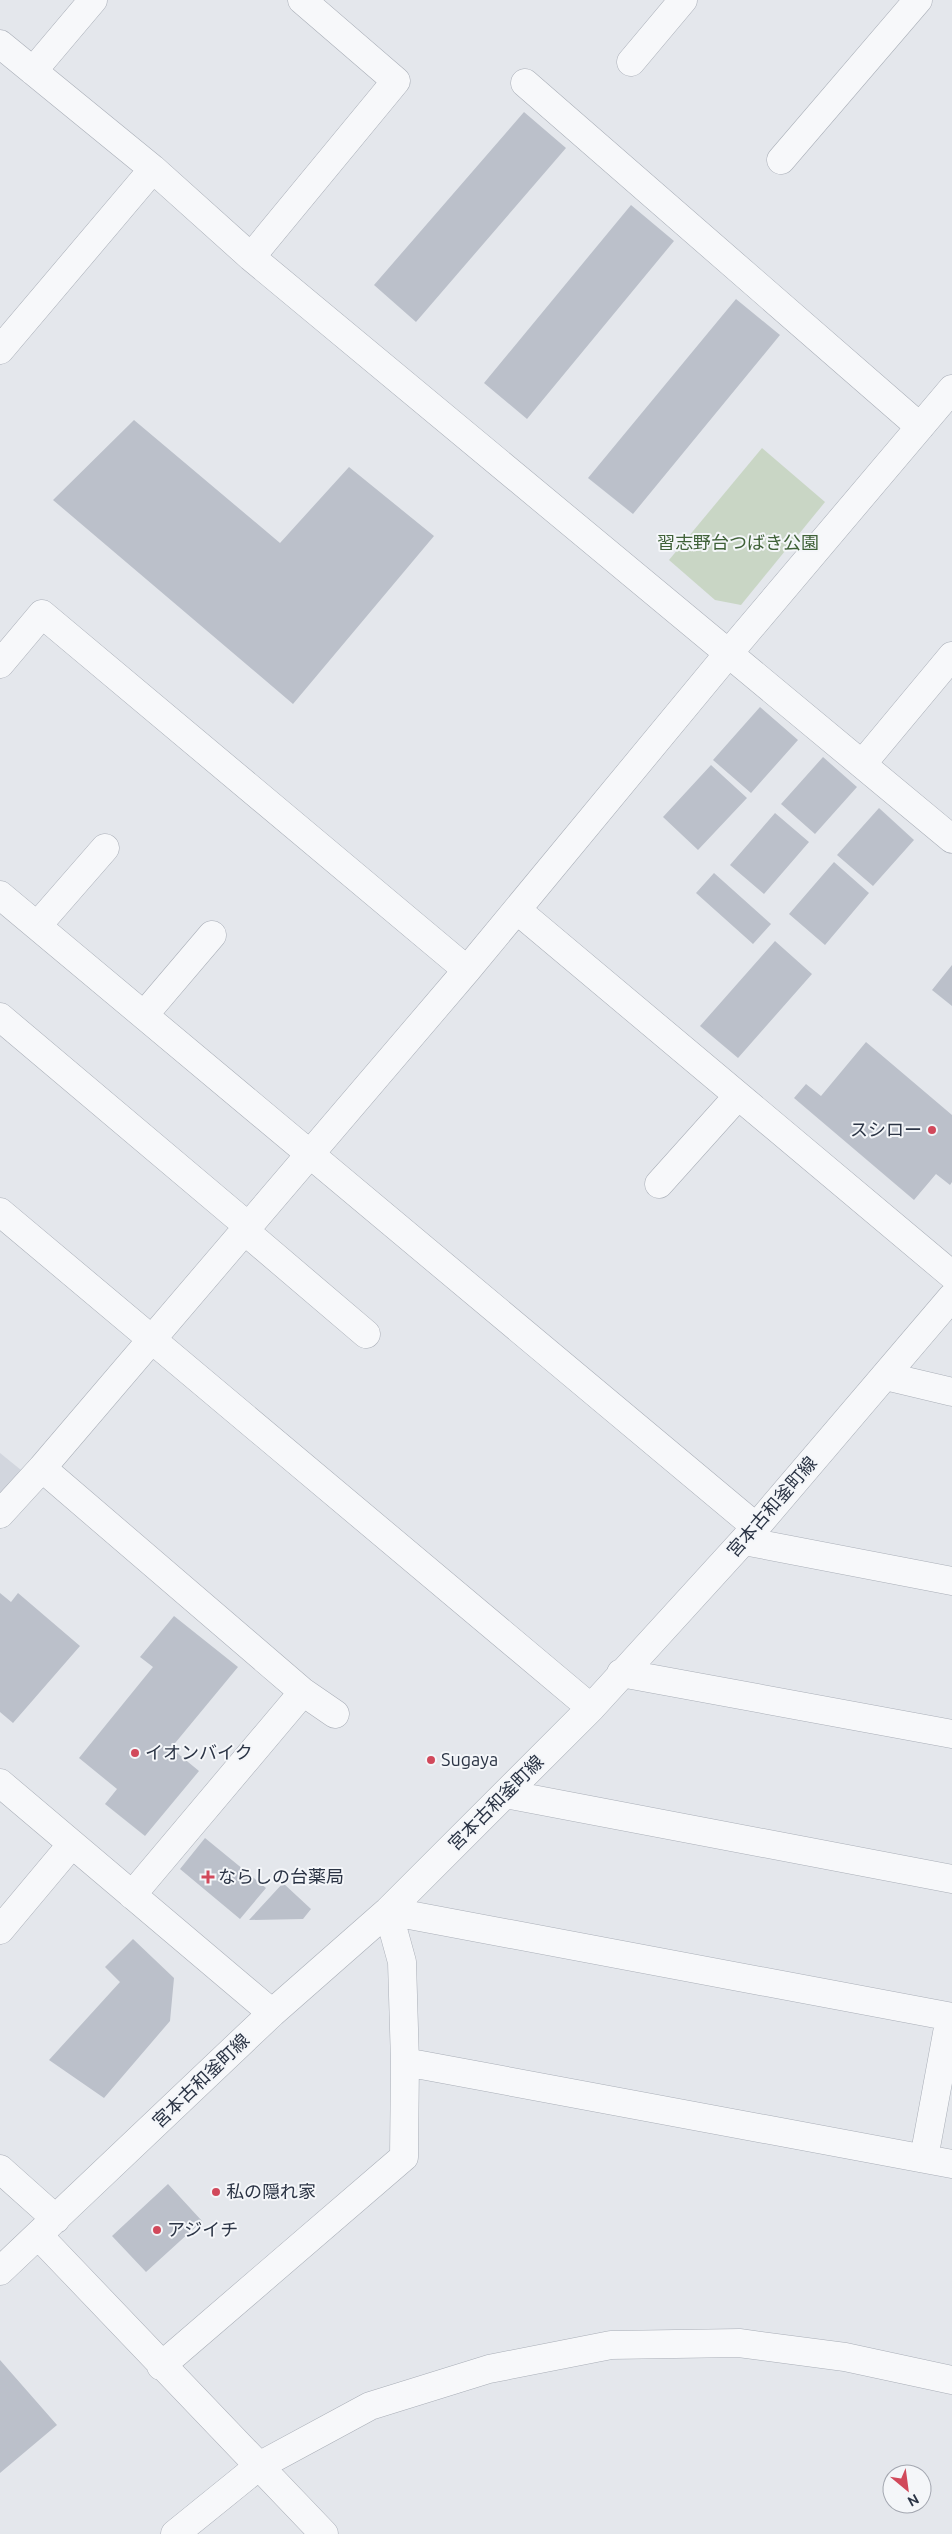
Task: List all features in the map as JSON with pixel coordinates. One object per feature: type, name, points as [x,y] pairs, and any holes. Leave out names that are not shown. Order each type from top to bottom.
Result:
[{"type":"street","points":[[33,71],[93,0]]},
{"type":"street","points":[[251,256],[396,81],[302,0]]},
{"type":"street","points":[[632,62],[683,0]]},
{"type":"street","points":[[781,160],[918,0]]},
{"type":"street","points":[[0,44],[153,169],[251,256],[728,654],[863,763],[952,839]]},
{"type":"street","points":[[525,83],[920,427]]},
{"type":"street","points":[[0,350],[153,169]]},
{"type":"street","points":[[0,1514],[28,1481],[42,1468],[247,1229],[517,910],[728,654],[952,389]]},
{"type":"street","points":[[0,664],[42,614],[466,970]]},
{"type":"street","points":[[863,763],[947,673]]},
{"type":"street","points":[[37,926],[104,848]]},
{"type":"street","points":[[0,895],[311,1153],[750,1534],[952,1581]]},
{"type":"street","points":[[517,910],[737,1097],[952,1275]]},
{"type":"street","points":[[144,1015],[212,935]]},
{"type":"street","points":[[0,1017],[366,1334]]},
{"type":"street","points":[[659,1184],[737,1097]]},
{"type":"street","points":[[0,1212],[591,1708]]},
{"type":"street","name":"宮本古和釜町線","points":[[0,2271],[272,2013],[388,1911],[591,1708],[750,1534],[952,1297]]},
{"type":"street","points":[[885,1376],[952,1392]]},
{"type":"street","points":[[42,1468],[303,1692],[335,1714]]},
{"type":"street","points":[[621,1673],[952,1734]]},
{"type":"street","points":[[132,1895],[303,1692]]},
{"type":"street","points":[[0,1783],[272,2013]]},
{"type":"street","points":[[506,1794],[952,1879]]},
{"type":"street","points":[[0,1930],[72,1844]]},
{"type":"street","points":[[161,2366],[404,2157],[405,2062],[402,1962],[388,1911],[951,2017],[924,2158]]},
{"type":"street","points":[[405,2062],[952,2164]]},
{"type":"street","points":[[0,2169],[161,2366],[324,2534]]},
{"type":"street","points":[[175,2534],[259,2466],[370,2406],[489,2369],[612,2346],[739,2342],[845,2357],[952,2380]]},
{"type":"shaded area","points":[[0,1453],[21,1470],[0,1496]]},
{"type":"green space","name":"習志野台つばき公園","points":[[762,448],[825,502],[741,605],[715,600],[669,560]]},
{"type":"building","points":[[524,112],[566,148],[416,322],[374,285]]},
{"type":"building","points":[[631,205],[674,241],[527,419],[484,383]]},
{"type":"building","points":[[736,299],[780,335],[633,514],[588,478]]},
{"type":"building","points":[[134,420],[280,543],[349,467],[434,536],[293,704],[53,500]]},
{"type":"building","points":[[760,707],[798,740],[751,793],[713,760]]},
{"type":"building","points":[[823,757],[857,787],[815,834],[781,804]]},
{"type":"building","points":[[711,765],[747,798],[698,850],[663,817]]},
{"type":"building","points":[[879,808],[914,840],[873,886],[837,855]]},
{"type":"building","points":[[775,813],[809,842],[764,894],[730,865]]},
{"type":"building","points":[[834,862],[869,893],[825,945],[789,914]]},
{"type":"building","points":[[714,873],[771,924],[753,944],[696,893]]},
{"type":"building","points":[[775,941],[812,974],[738,1058],[700,1026]]},
{"type":"building","points":[[952,965],[952,1006],[932,990]]},
{"type":"building","points":[[866,1042],[952,1115],[952,1182],[950,1185],[936,1174],[914,1200],[794,1098],[806,1084],[821,1096]]},
{"type":"building","points":[[0,1593],[11,1602],[18,1593],[80,1646],[13,1723],[0,1712]]},
{"type":"building","points":[[174,1616],[238,1667],[171,1748],[199,1771],[145,1836],[105,1804],[117,1789],[79,1758],[153,1667],[140,1657]]},
{"type":"building","points":[[205,1838],[266,1888],[240,1919],[180,1869]]},
{"type":"building","points":[[283,1883],[311,1909],[303,1919],[249,1920]]},
{"type":"building","points":[[133,1939],[174,1978],[170,2021],[104,2098],[49,2060],[120,1982],[105,1967]]},
{"type":"building","points":[[168,2184],[202,2221],[146,2272],[112,2236]]},
{"type":"building","points":[[0,2360],[57,2425],[0,2473]]},
{"type":"place","name":"スシロー","points":[[932,1130]]},
{"type":"place","name":"イオンバイク","points":[[135,1753]]},
{"type":"place","name":"Sugaya","points":[[431,1760]]},
{"type":"place","name":"ならしの台薬局","points":[[208,1877]]},
{"type":"place","name":"私の隠れ家","points":[[216,2192]]},
{"type":"place","name":"アジイチ","points":[[157,2230]]}]
